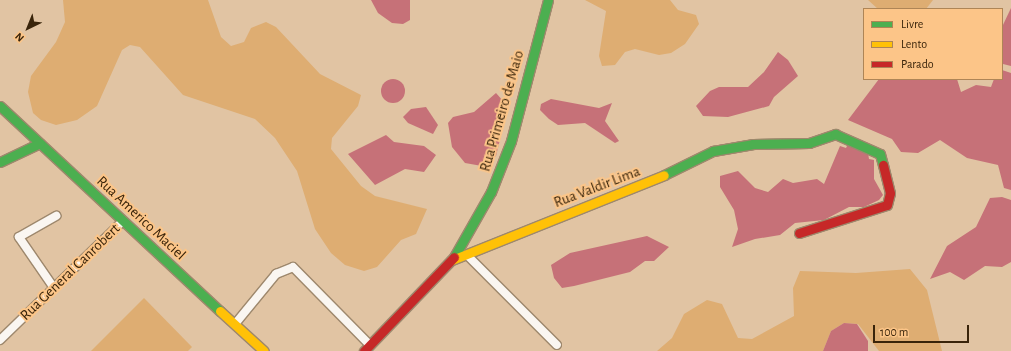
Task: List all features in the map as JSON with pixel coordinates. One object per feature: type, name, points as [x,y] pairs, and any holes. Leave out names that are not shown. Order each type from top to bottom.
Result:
[{"type":"street","name":"Rua Primeiro de Maio","points":[[367,348],[452,260],[500,174],[548,0]]},
{"type":"street","name":"Rua Americo Maciel","points":[[0,106],[264,351]]},
{"type":"street","name":"Rua Valdir Lima","points":[[452,260],[575,210],[635,189],[700,156],[743,145],[801,143],[835,134],[880,154],[890,200],[881,208],[799,233]]},
{"type":"street","points":[[0,162],[40,143]]},
{"type":"street","points":[[54,288],[20,237],[56,216]]},
{"type":"street","name":"Rua General Canrobert","points":[[0,340],[124,220]]},
{"type":"street","points":[[467,255],[557,345]]},
{"type":"street","points":[[234,324],[276,274],[293,266],[367,348]]},
{"type":"shaded area","points":[[63,0],[208,0],[221,37],[231,46],[244,42],[251,28],[266,22],[276,27],[320,74],[361,95],[358,106],[332,138],[331,149],[361,186],[375,196],[427,209],[416,234],[401,240],[377,267],[364,271],[345,265],[331,253],[315,229],[297,171],[275,138],[255,119],[183,95],[140,47],[130,45],[122,50],[97,106],[77,120],[56,125],[41,120],[33,113],[28,92],[31,76],[56,42],[65,22]]},
{"type":"shaded area","points":[[371,0],[410,0],[410,20],[403,24],[392,23],[378,13]]},
{"type":"shaded area","points":[[585,0],[670,0],[678,10],[696,15],[699,24],[685,44],[671,53],[659,55],[635,49],[625,52],[615,65],[602,66],[599,56],[606,11]]},
{"type":"shaded area","points":[[868,0],[933,0],[927,8],[877,8]]},
{"type":"shaded area","points":[[1011,8],[1011,66],[1003,64],[1003,25]]},
{"type":"shaded area","points":[[778,52],[788,60],[798,76],[774,97],[769,106],[728,117],[703,116],[696,106],[710,91],[719,87],[748,87],[764,72]]},
{"type":"shaded area","points":[[1003,70],[1011,73],[1011,190],[1004,188],[998,165],[967,158],[940,140],[918,153],[901,152],[892,139],[848,120],[878,80],[957,80],[961,92],[976,85],[991,87],[994,80],[1003,80]]},
{"type":"shaded area","points":[[388,79],[398,79],[405,86],[405,96],[398,103],[388,103],[381,96],[381,86]]},
{"type":"shaded area","points":[[496,93],[504,102],[506,115],[496,156],[482,166],[465,163],[452,147],[448,123],[453,117],[474,112]]},
{"type":"shaded area","points":[[551,99],[599,108],[612,103],[605,121],[619,141],[615,143],[585,123],[558,125],[540,110],[541,104]]},
{"type":"shaded area","points":[[426,107],[438,125],[433,134],[408,123],[403,117],[411,109]]},
{"type":"shaded area","points":[[386,135],[394,142],[424,146],[436,155],[424,172],[405,169],[375,185],[348,154]]},
{"type":"shaded area","points":[[848,144],[868,153],[869,159],[874,160],[874,179],[883,195],[879,200],[864,207],[849,207],[824,220],[795,223],[780,235],[755,239],[732,247],[738,229],[734,210],[720,187],[720,176],[738,171],[755,188],[768,192],[783,179],[793,183],[817,179],[824,184],[840,146],[846,148]]},
{"type":"shaded area","points":[[1002,197],[1011,200],[1011,262],[1002,267],[985,266],[964,280],[950,272],[930,279],[947,246],[976,227],[990,198]]},
{"type":"shaded area","points":[[647,236],[669,247],[654,261],[645,261],[630,272],[562,288],[554,278],[551,265],[570,253]]},
{"type":"shaded area","points":[[910,269],[927,290],[942,351],[879,351],[858,324],[844,323],[831,331],[823,351],[657,351],[672,338],[684,314],[707,300],[722,304],[738,338],[752,339],[794,316],[793,288],[800,271],[856,273]]},
{"type":"shaded area","points":[[144,298],[192,347],[188,351],[91,351]]},
{"type":"shaded area","points":[[844,323],[857,324],[868,341],[868,351],[823,351],[831,331]]},
{"type":"traffic: fast","points":[[454,257],[491,192],[511,141],[548,0]]},
{"type":"traffic: fast","points":[[0,106],[220,311]]},
{"type":"traffic: fast","points":[[664,175],[713,151],[753,144],[809,143],[835,134],[880,154],[883,165]]},
{"type":"traffic: fast","points":[[0,162],[40,143]]},
{"type":"traffic: slow","points":[[452,260],[664,175]]},
{"type":"traffic: slow","points":[[220,311],[264,351]]},
{"type":"traffic: jam","points":[[799,233],[887,205],[890,193],[883,165]]},
{"type":"traffic: jam","points":[[364,351],[454,257]]}]
